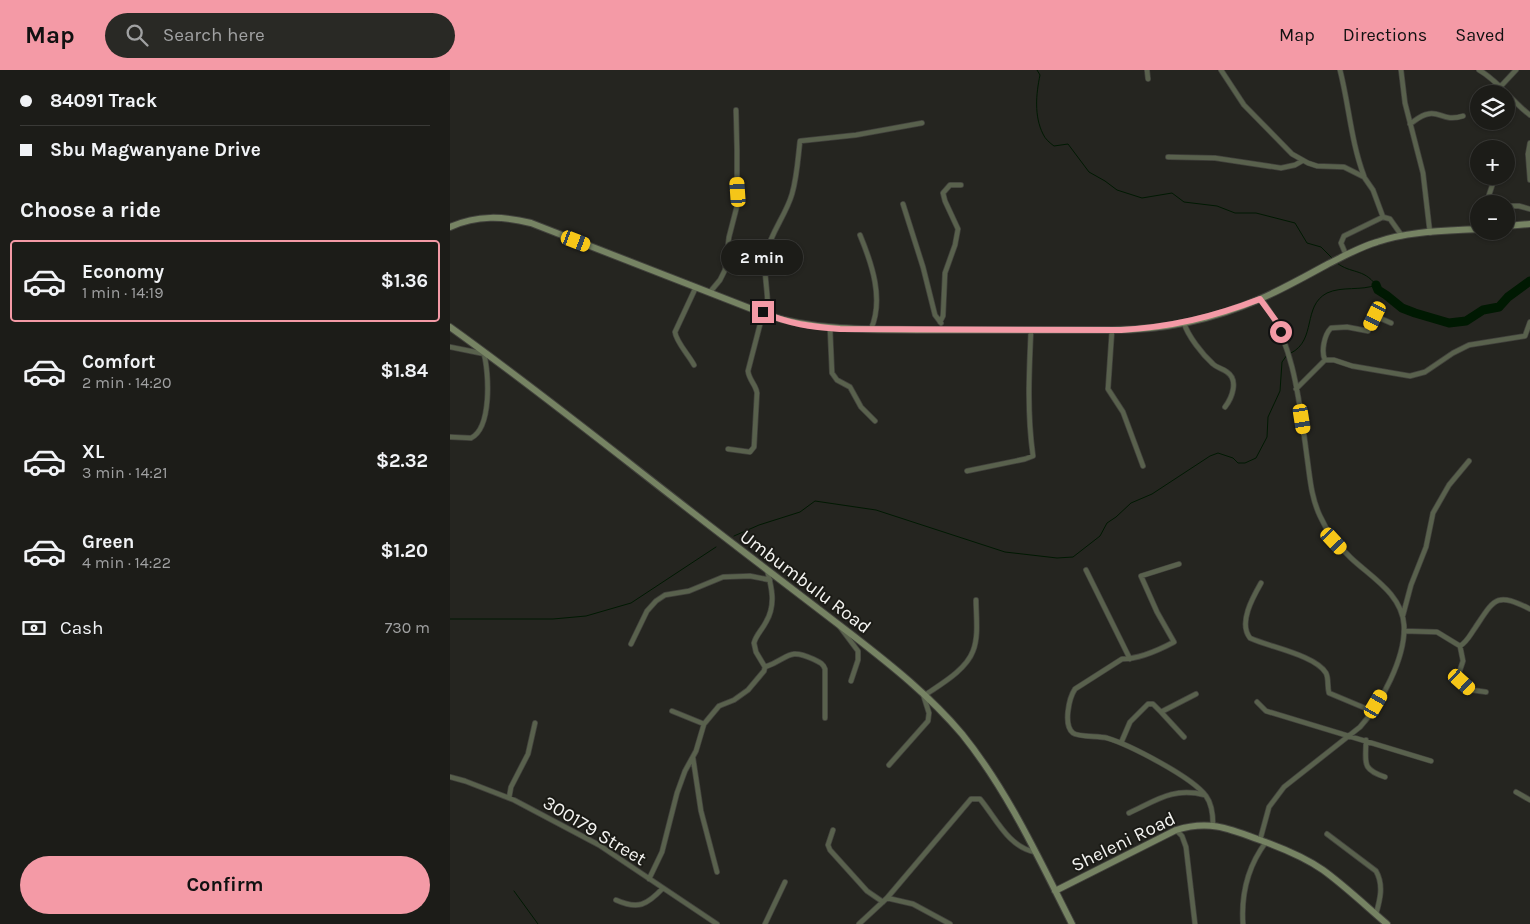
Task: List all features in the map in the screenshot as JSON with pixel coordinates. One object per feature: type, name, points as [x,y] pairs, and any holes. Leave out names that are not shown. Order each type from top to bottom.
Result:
[{"type":"main road","points":[[450,227],[472,220],[496,217],[531,223],[765,314],[801,324],[830,328],[942,330],[1112,330],[1150,328],[1184,323],[1216,315],[1260,299],[1344,256],[1377,242],[1402,236],[1470,230]]},
{"type":"main road","points":[[1515,225],[1530,224]]},
{"type":"main road","name":"Umbumbulu Road","points":[[450,327],[900,672],[924,694],[961,733],[990,771],[1072,924]]},
{"type":"main road","name":"Sheleni Road","points":[[1055,891],[1176,830],[1190,826],[1214,825],[1229,828],[1302,857],[1323,870],[1387,924]]},
{"type":"street","points":[[1147,70],[1148,79]]},
{"type":"street","points":[[1221,70],[1248,110],[1288,151],[1302,161],[1317,166],[1344,167],[1364,177]]},
{"type":"street","points":[[1340,70],[1356,155],[1364,177],[1374,190],[1383,217],[1391,221],[1402,236]]},
{"type":"street","points":[[1401,70],[1402,89],[1423,173],[1430,233]]},
{"type":"street","points":[[1479,70],[1500,85]]},
{"type":"street","points":[[1502,85],[1516,70]]},
{"type":"street","points":[[1515,101],[1530,115]]},
{"type":"street","points":[[710,292],[720,280],[725,270],[729,237],[737,206],[738,150],[736,110]]},
{"type":"street","points":[[1410,124],[1429,113],[1450,119],[1463,116]]},
{"type":"street","points":[[728,449],[750,452],[754,447],[757,393],[748,371],[768,301],[764,270],[766,255],[776,226],[792,195],[800,140],[856,136],[922,123]]},
{"type":"street","points":[[1530,143],[1528,154],[1530,180]]},
{"type":"street","points":[[1168,157],[1215,158],[1281,168],[1295,165],[1302,161]]},
{"type":"street","points":[[940,322],[943,316],[945,273],[955,245],[958,229],[943,193],[949,186],[961,185]]},
{"type":"street","points":[[903,204],[923,267],[935,315],[940,322],[942,330]]},
{"type":"street","points":[[1515,206],[1530,209]]},
{"type":"street","points":[[1344,256],[1341,243],[1344,236],[1383,217]]},
{"type":"street","points":[[860,235],[870,259],[877,302],[876,315],[871,329]]},
{"type":"street","points":[[694,365],[676,339],[675,332],[676,326],[696,287]]},
{"type":"street","points":[[1260,299],[1276,321],[1288,355],[1296,389],[1311,493],[1324,524],[1342,548],[1394,598],[1403,615]]},
{"type":"street","points":[[1325,360],[1322,355],[1327,332],[1331,328],[1347,327],[1368,331],[1375,316],[1391,323]]},
{"type":"street","points":[[1296,389],[1325,360],[1334,360],[1352,366],[1410,376],[1424,372],[1469,345],[1525,336],[1530,322]]},
{"type":"street","points":[[1184,323],[1189,335],[1212,364],[1226,371],[1231,376],[1233,390],[1231,399],[1225,407]]},
{"type":"street","points":[[830,328],[832,373],[837,380],[850,387],[861,407],[875,421]]},
{"type":"street","points":[[967,471],[1033,456],[1028,424],[1031,330]]},
{"type":"street","points":[[1112,330],[1108,389],[1123,412],[1143,466]]},
{"type":"street","points":[[450,348],[486,354],[488,390],[479,431],[471,438],[450,437]]},
{"type":"street","points":[[1243,924],[1244,894],[1248,872],[1263,841],[1269,807],[1288,782],[1360,727],[1372,711],[1396,668],[1401,654],[1404,631],[1403,615],[1411,584],[1426,547],[1433,513],[1449,485],[1468,461]]},
{"type":"street","points":[[1179,564],[1141,576],[1157,612],[1174,642],[1153,652],[1130,659],[1122,659],[1076,689],[1071,695],[1069,704],[1069,726],[1071,731],[1076,734],[1104,737],[1121,744],[1180,775],[1205,794],[1213,813],[1214,825]]},
{"type":"street","points":[[765,667],[756,652],[754,643],[771,611],[773,601],[767,570]]},
{"type":"street","points":[[1086,570],[1130,659]]},
{"type":"street","points":[[631,644],[647,611],[665,595],[689,591],[723,577],[750,576],[770,580]]},
{"type":"street","points":[[1261,583],[1251,604],[1245,625],[1250,638],[1294,653],[1321,668],[1328,677],[1329,693],[1372,711]]},
{"type":"street","points":[[889,765],[928,720],[929,713],[924,694],[945,682],[974,650],[976,640],[976,600]]},
{"type":"street","points":[[1460,646],[1468,639],[1490,607],[1498,600],[1513,600],[1530,609]]},
{"type":"street","points":[[838,624],[858,651],[858,660],[851,681]]},
{"type":"street","points":[[1404,631],[1437,632],[1460,646],[1463,661],[1459,673],[1460,680],[1472,690],[1486,692]]},
{"type":"street","points":[[649,879],[662,852],[677,793],[693,758],[704,724],[719,706],[734,700],[751,686],[763,673],[765,667],[791,654],[798,653],[822,664],[825,669],[825,718]]},
{"type":"street","points":[[1161,712],[1196,694]]},
{"type":"street","points":[[1257,702],[1266,711],[1431,761]]},
{"type":"street","points":[[1121,744],[1130,722],[1146,705],[1153,704],[1184,737]]},
{"type":"street","points":[[672,711],[704,724]]},
{"type":"street","points":[[509,798],[511,787],[527,757],[535,723]]},
{"type":"street","points":[[1366,740],[1367,767],[1370,771],[1384,777]]},
{"type":"street","points":[[693,758],[701,811],[717,872]]},
{"type":"street","name":"300179 Street","points":[[450,777],[509,798],[599,846],[717,924]]},
{"type":"street","points":[[1130,813],[1180,792],[1205,794]]},
{"type":"street","points":[[1516,792],[1530,800]]},
{"type":"street","points":[[859,924],[885,900],[971,799],[978,798],[982,801],[1003,830],[1019,846],[1034,852]]},
{"type":"street","points":[[833,830],[828,844],[830,850],[871,895],[885,900],[913,904],[948,924]]},
{"type":"street","points":[[1176,830],[1182,836],[1186,847],[1195,924]]},
{"type":"street","points":[[1327,834],[1376,871],[1381,886],[1376,914]]},
{"type":"street","points":[[765,924],[785,882]]},
{"type":"street","points":[[616,900],[629,905],[640,905],[651,900],[663,888]]},
{"type":"waterway","points":[[1037,70],[1040,75],[1037,112],[1040,127],[1045,138],[1054,146],[1068,144],[1089,172],[1117,190],[1142,198],[1172,193],[1184,202],[1217,206],[1235,213],[1256,213],[1295,223],[1307,243],[1321,247],[1332,258]]},
{"type":"waterway","points":[[1291,353],[1304,340],[1311,314],[1319,299],[1333,291],[1376,285],[1362,273],[1347,269],[1337,263]]},
{"type":"waterway","points":[[1376,285],[1378,290],[1402,308],[1449,323],[1466,321],[1483,310],[1499,307],[1508,297],[1530,281]]},
{"type":"waterway","points":[[734,536],[759,525],[800,512],[815,501],[876,510],[1005,552],[1057,558],[1073,557],[1100,536],[1107,523],[1131,503],[1152,494],[1210,456],[1218,453],[1233,458],[1238,463],[1245,463],[1256,458],[1267,437],[1268,417],[1280,391],[1282,362],[1287,355]]},
{"type":"waterway","points":[[450,619],[553,619],[586,616],[631,603],[716,547]]},
{"type":"waterway","points":[[514,891],[538,924]]},
{"type":"route","points":[[763,312],[767,315],[801,324],[840,329],[1121,330],[1175,325],[1216,315],[1260,299],[1276,321],[1281,332]]}]
